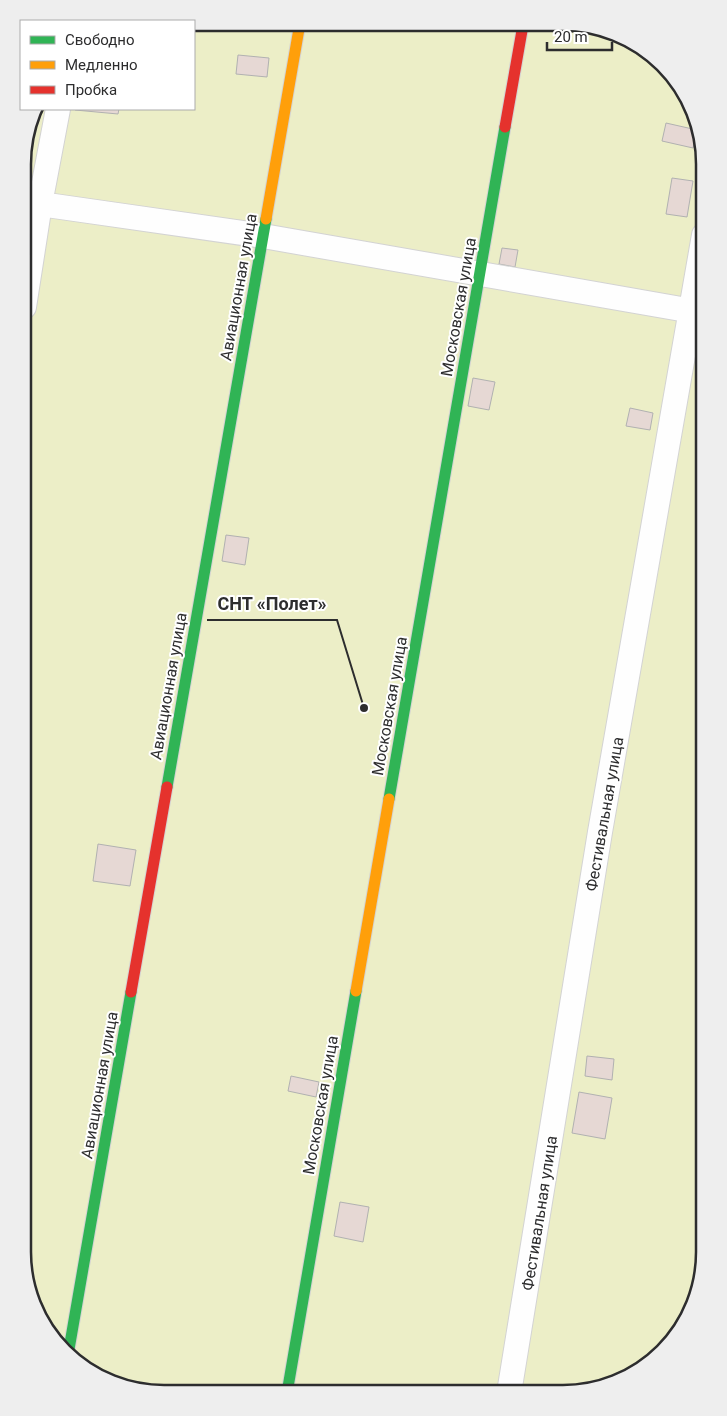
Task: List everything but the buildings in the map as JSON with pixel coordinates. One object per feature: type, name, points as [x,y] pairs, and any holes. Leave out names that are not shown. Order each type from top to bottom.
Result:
[{"type":"street","name":"Московская улица","points":[[288,1385],[522,31]]},
{"type":"street","name":"Авиационная улица","points":[[70,1345],[298,32]]},
{"type":"street","points":[[31,262],[58,110]]},
{"type":"street","points":[[40,204],[263,236],[696,312]]},
{"type":"street","name":"Фестивальная улица","points":[[511,1385],[600,832],[696,323]]},
{"type":"green space","points":[[563,31],[606,38],[637,54],[663,77],[682,105],[689,121],[695,147],[696,164],[695,1261],[689,1295],[682,1311],[668,1333],[657,1346],[637,1362],[606,1378],[563,1385],[147,1384],[113,1375],[83,1357],[64,1339],[54,1326],[38,1295],[31,1252],[32,147],[43,110],[195,110],[195,32]]},
{"type":"traffic: fast","points":[[389,799],[505,127]]},
{"type":"traffic: fast","points":[[167,787],[266,219]]},
{"type":"traffic: fast","points":[[288,1385],[356,991]]},
{"type":"traffic: fast","points":[[70,1345],[131,992]]},
{"type":"traffic: slow","points":[[266,219],[298,32]]},
{"type":"traffic: slow","points":[[356,991],[389,799]]},
{"type":"traffic: jam","points":[[505,127],[522,31]]},
{"type":"traffic: jam","points":[[131,992],[167,787]]},
{"type":"place","name":"СНТ «Полет»","points":[[364,708]]}]
